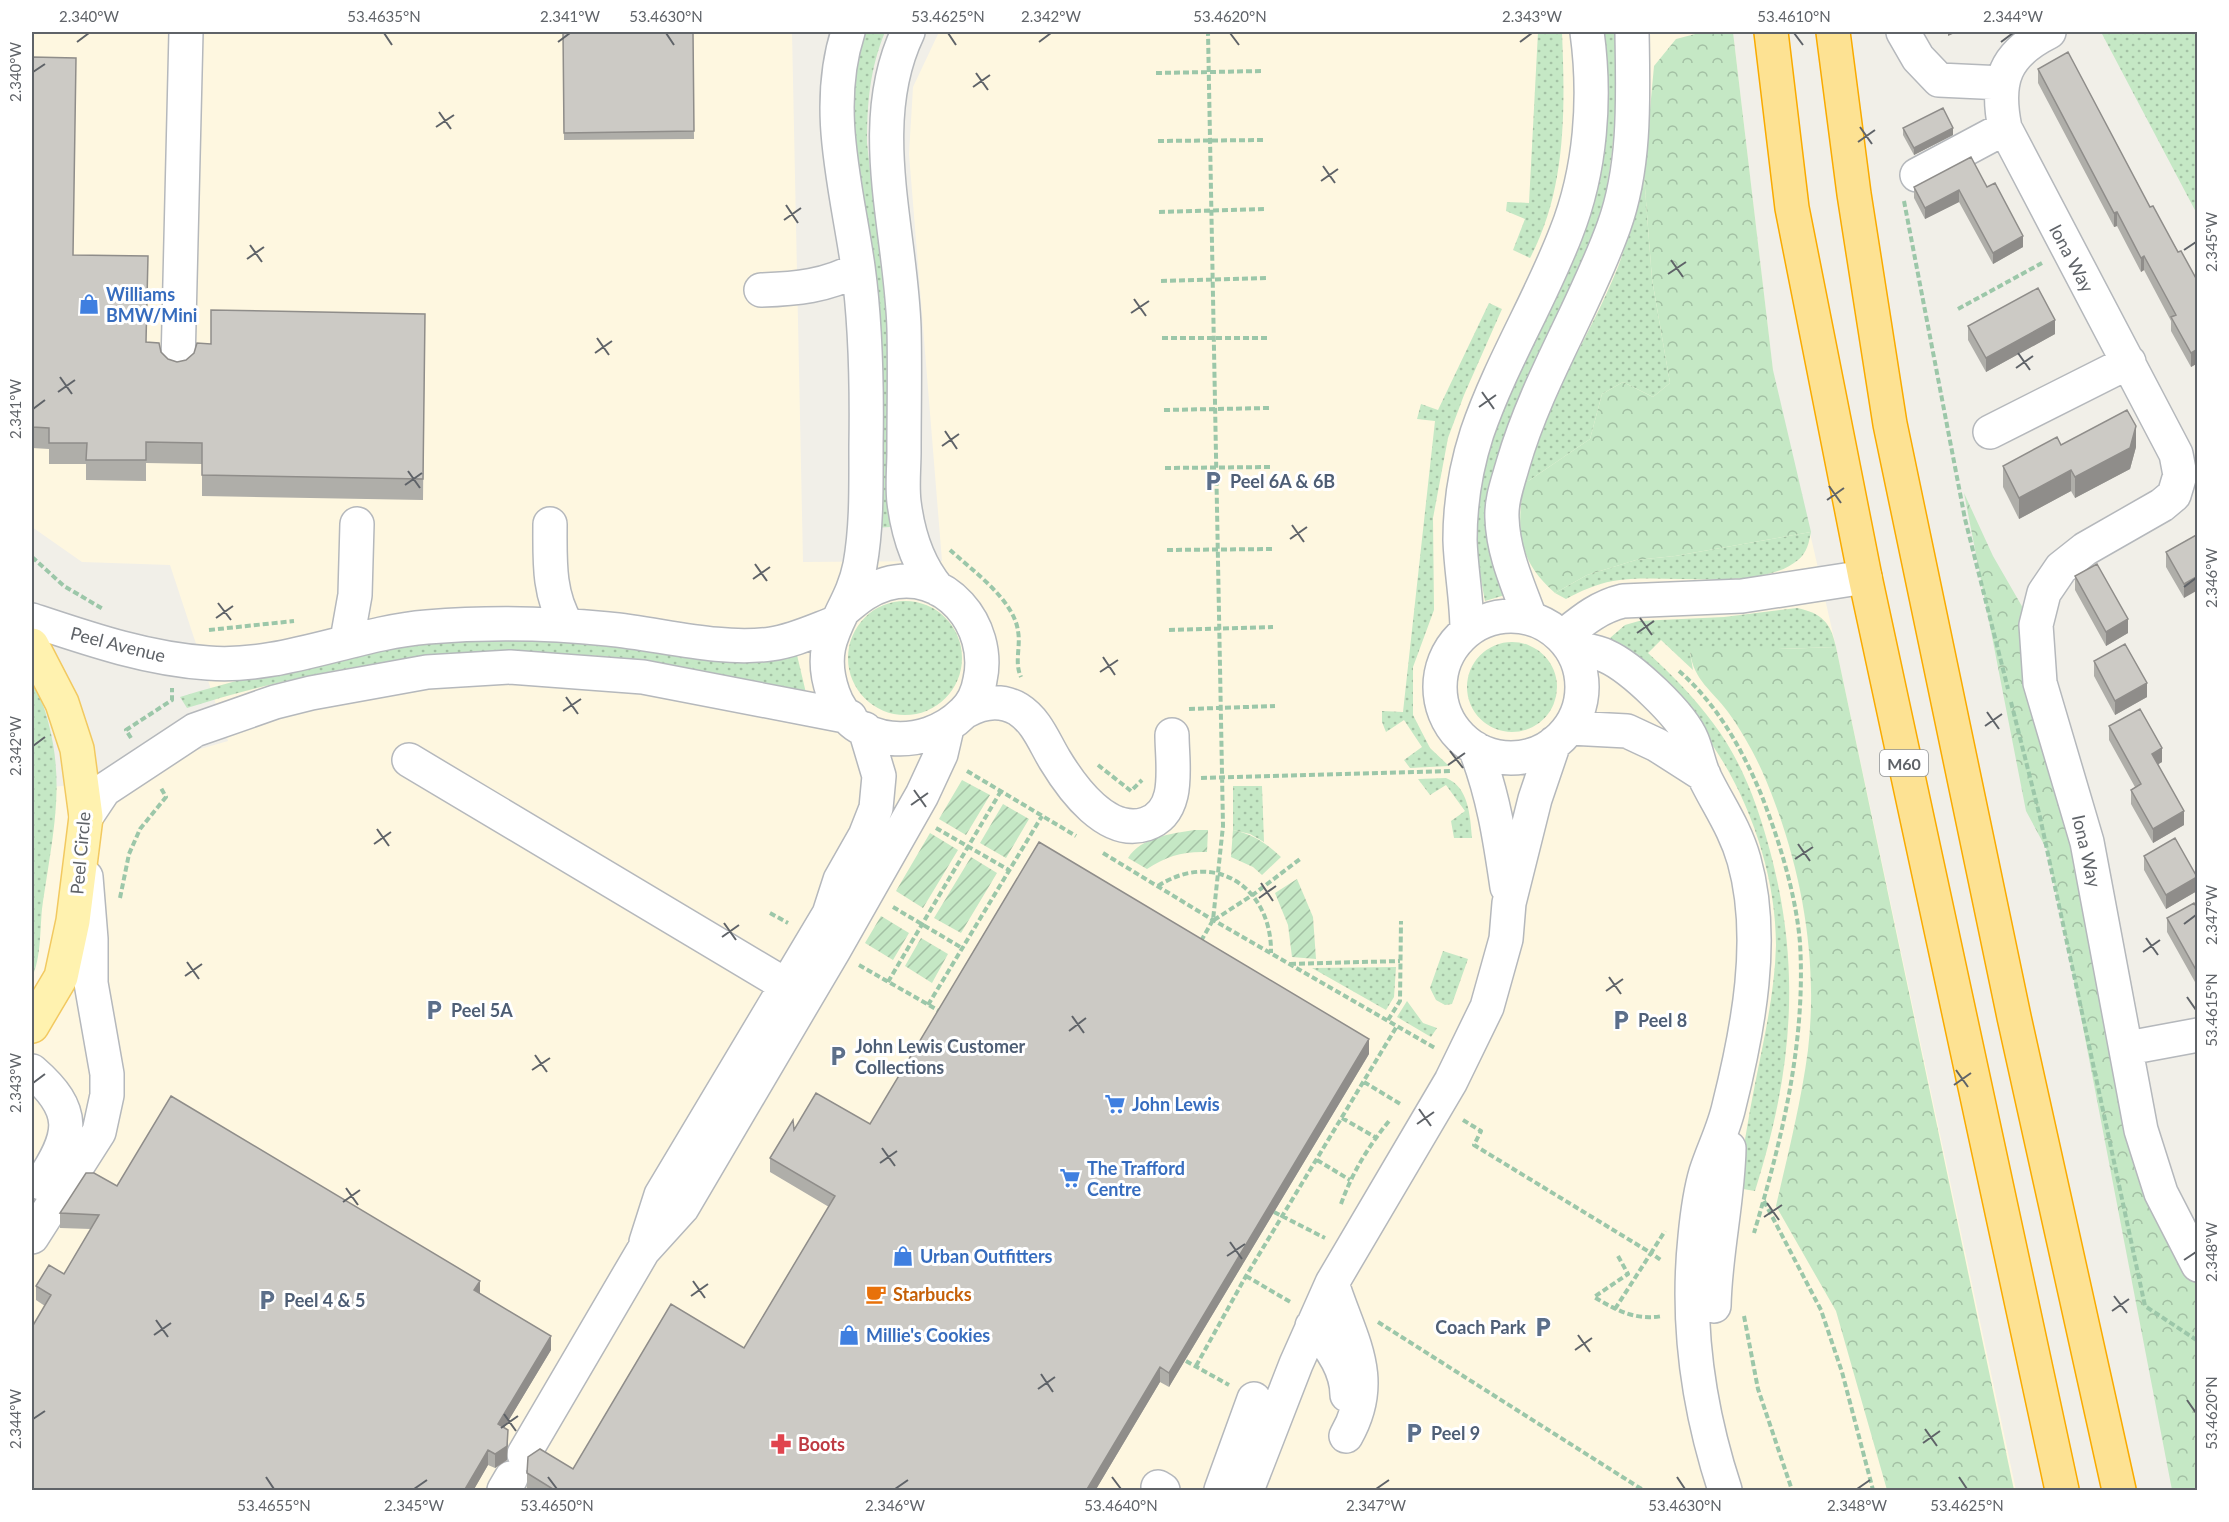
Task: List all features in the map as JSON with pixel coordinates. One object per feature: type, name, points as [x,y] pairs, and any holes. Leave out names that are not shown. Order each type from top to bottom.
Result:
[{"type":"highway","name":"M60","points":[[1771,32],[1792,208],[1865,577],[2062,1491]]},
{"type":"highway","points":[[1833,32],[1854,194],[1890,424],[2014,1017],[2119,1491]]},
{"type":"main road","name":"Peel Circle","points":[[32,645],[62,703],[76,749],[86,817],[73,921],[61,977],[32,1026]]},
{"type":"street","points":[[178,364],[186,32]]},
{"type":"street","points":[[793,1009],[840,880],[871,824],[878,794],[879,776],[857,723],[834,697],[827,672],[827,647],[859,568],[863,540],[866,389],[858,269],[837,124],[839,67],[848,32]]},
{"type":"street","points":[[908,32],[891,79],[886,113],[889,174],[904,327],[904,501],[916,556],[924,573],[938,589]]},
{"type":"street","points":[[1467,631],[1467,602],[1460,541],[1466,477],[1477,433],[1490,400],[1545,284],[1579,196],[1588,151],[1591,87],[1587,32]]},
{"type":"street","points":[[1530,618],[1504,540],[1502,515],[1505,494],[1533,409],[1615,224],[1625,178],[1630,131],[1632,32]]},
{"type":"street","points":[[1903,32],[1918,58],[1939,80],[2003,82]]},
{"type":"street","name":"Iona Way","points":[[2049,32],[2034,39],[2011,59],[2003,82],[2000,105],[2005,128],[2176,454],[2186,498],[2162,505],[2085,549],[2061,568],[2044,593],[2036,625],[2040,683],[2087,842],[2128,1048],[2141,1130],[2161,1193],[2198,1265]]},
{"type":"street","points":[[1917,175],[2005,128]]},
{"type":"street","points":[[761,290],[798,289],[825,283],[858,269]]},
{"type":"street","points":[[1990,432],[2129,362]]},
{"type":"street","points":[[347,640],[355,595],[357,524]]},
{"type":"street","points":[[550,524],[549,563],[552,587],[558,611],[567,625]]},
{"type":"street","points":[[1566,642],[1592,613],[1623,601],[1742,596],[1865,577]]},
{"type":"street","points":[[513,1474],[643,1251],[682,1209],[687,1176],[892,850],[952,731],[978,689],[984,665],[981,640],[971,617],[953,598],[938,589],[914,582],[888,584],[864,593],[840,616]]},
{"type":"street","points":[[1704,775],[1657,746],[1627,731],[1562,736],[1536,754],[1515,758],[1495,756],[1475,748],[1458,733],[1446,714],[1440,692],[1442,669],[1451,648],[1467,631],[1486,620],[1508,615],[1530,618],[1547,626],[1566,642],[1606,656],[1630,671],[1662,700],[1692,738],[1704,775],[1728,816],[1744,861],[1752,909],[1753,956],[1747,1012],[1729,1107],[1706,1174],[1695,1236],[1692,1282],[1696,1376],[1705,1421],[1725,1491]]},
{"type":"street","name":"Peel Avenue","points":[[32,620],[150,656],[209,664],[272,659],[347,640],[424,627],[492,623],[567,625],[736,645],[771,644],[800,637],[840,616]]},
{"type":"street","points":[[1247,1491],[1262,1452],[1302,1315],[1332,1283],[1468,1049],[1488,1007],[1506,939],[1509,903],[1535,800],[1562,736],[1579,709],[1582,687],[1579,666],[1566,642]]},
{"type":"street","points":[[86,817],[104,790],[195,730],[275,702],[345,685],[427,672],[490,668],[553,668],[643,677],[857,723],[885,737],[906,740],[952,731],[987,703],[1000,703],[1018,709],[1038,728],[1067,779],[1082,795],[1115,823],[1133,826],[1158,818],[1168,805],[1173,789],[1176,722]]},
{"type":"street","points":[[1475,748],[1488,780],[1497,818],[1509,903]]},
{"type":"street","points":[[409,760],[793,1009]]},
{"type":"street","points":[[32,1237],[99,1132],[107,1095],[107,1074],[91,983],[91,939],[83,849]]},
{"type":"street","points":[[2128,1048],[2198,1035]]},
{"type":"street","points":[[32,1071],[46,1084],[56,1098],[65,1114],[67,1131],[61,1153],[32,1196]]},
{"type":"street","points":[[1729,1107],[1728,1177],[1719,1235],[1714,1329],[1727,1419],[1748,1491]]},
{"type":"street","points":[[1302,1315],[1326,1340],[1342,1369],[1347,1385],[1346,1436],[1358,1412],[1362,1370],[1332,1283]]},
{"type":"street","points":[[1221,1491],[1254,1399]]},
{"type":"path","points":[[1196,950],[1213,920],[1220,874],[1223,826],[1208,32]]},
{"type":"path","points":[[1156,73],[1263,71]]},
{"type":"path","points":[[1158,141],[1265,140]]},
{"type":"path","points":[[1917,175],[1902,195],[1965,519],[2040,817],[2145,1306],[2198,1341]]},
{"type":"path","points":[[1159,212],[1266,209]]},
{"type":"path","points":[[1958,309],[2067,249]]},
{"type":"path","points":[[1161,281],[1267,278]]},
{"type":"path","points":[[1162,338],[1268,338]]},
{"type":"path","points":[[1164,410],[1269,408]]},
{"type":"path","points":[[1165,468],[1270,467]]},
{"type":"path","points":[[1167,550],[1272,549]]},
{"type":"path","points":[[32,556],[64,586],[113,613]]},
{"type":"path","points":[[199,630],[233,629],[298,621]]},
{"type":"path","points":[[1169,630],[1273,627]]},
{"type":"path","points":[[1176,722],[1221,708],[1275,706]]},
{"type":"path","points":[[952,731],[1001,791],[1082,840]]},
{"type":"path","points":[[888,982],[1001,791]]},
{"type":"path","points":[[928,1005],[1042,816]]},
{"type":"path","points":[[927,823],[1009,870]]},
{"type":"path","points":[[1102,852],[1213,920],[1436,1048]]},
{"type":"path","points":[[1213,920],[1254,894],[1300,859]]},
{"type":"path","points":[[1158,886],[1172,877],[1187,872],[1203,871],[1220,874],[1238,882],[1254,894],[1268,922],[1271,954]]},
{"type":"path","points":[[892,906],[962,948]]},
{"type":"path","points":[[1388,1020],[1400,1000],[1401,921]]},
{"type":"path","points":[[1289,964],[1400,961]]},
{"type":"path","points":[[1196,1366],[1246,1276],[1397,1026]]},
{"type":"path","points":[[1364,1082],[1403,1105]]},
{"type":"path","points":[[1436,1105],[1482,1131],[1474,1145],[1669,1265]]},
{"type":"path","points":[[1342,1118],[1375,1137]]},
{"type":"path","points":[[1316,1160],[1350,1180]]},
{"type":"path","points":[[1751,1239],[1763,1201],[1821,1310],[1842,1372],[1873,1491]]},
{"type":"path","points":[[1615,1309],[1667,1227]]},
{"type":"path","points":[[1618,1256],[1628,1274],[1594,1297],[1615,1309],[1642,1318],[1666,1314]]},
{"type":"path","points":[[1246,1276],[1302,1315]]},
{"type":"path","points":[[1743,1313],[1758,1389],[1792,1491]]},
{"type":"path","points":[[1372,1318],[1643,1491]]},
{"type":"path","points":[[1186,1360],[1254,1399]]},
{"type":"shaded area","points":[[32,32],[792,32],[803,562],[942,561],[909,154],[913,87],[939,32],[1733,32],[1773,371],[1836,647],[2016,1490],[32,1490],[32,789],[130,779],[193,751],[228,741],[170,565],[82,562],[32,527]]},
{"type":"green space","points":[[866,32],[885,32],[870,86],[867,143],[887,320],[890,527],[874,528],[852,115],[854,73]]},
{"type":"green space","points":[[1538,32],[1562,32],[1563,118],[1557,176],[1551,204],[1530,258],[1513,250],[1525,219],[1506,211],[1507,202],[1529,203]]},
{"type":"green space","points":[[1601,32],[1615,32],[1616,58],[1614,133],[1603,207],[1596,232],[1500,451],[1489,507],[1489,523],[1493,557],[1505,595],[1485,601],[1476,542],[1478,493],[1487,453],[1500,415],[1571,267],[1593,205],[1600,156]]},
{"type":"green space","points":[[1703,32],[1733,32],[1773,370],[1811,532],[1675,556],[1636,560],[1587,575],[1555,593],[1533,569],[1523,544],[1520,516],[1524,484],[1590,439],[1602,394],[1623,382],[1653,397],[1670,383],[1652,279],[1644,175],[1654,66],[1676,39]]},
{"type":"green space","points":[[2101,32],[2197,32],[2197,214]]},
{"type":"green space","points":[[1644,175],[1652,279],[1670,383],[1653,397],[1623,382],[1602,394],[1590,439],[1524,484],[1542,427],[1618,267],[1633,221]]},
{"type":"green space","points":[[1489,303],[1502,309],[1464,395],[1448,438],[1433,518],[1434,610],[1413,667],[1413,715],[1430,748],[1449,766],[1410,768],[1404,760],[1422,747],[1404,720],[1386,732],[1382,722],[1382,711],[1403,712],[1435,421],[1417,419],[1421,404],[1438,410]]},
{"type":"green space","points":[[1964,493],[1993,556],[2031,622],[2036,682],[2197,1280],[2197,1490],[2172,1490],[2066,939],[2047,850],[2026,811]]},
{"type":"green space","points":[[1811,532],[1806,551],[1798,560],[1781,570],[1760,576],[1710,580],[1634,579],[1601,584],[1566,599],[1555,593],[1587,575],[1636,560],[1675,556]]},
{"type":"green space","points":[[905,601],[927,605],[937,610],[953,626],[958,636],[962,658],[958,680],[953,690],[937,706],[927,711],[905,715],[883,711],[873,706],[857,690],[852,680],[848,658],[852,636],[857,626],[873,610],[883,605]]},
{"type":"green space","points":[[1797,608],[1813,613],[1824,620],[1831,631],[1836,647],[1690,652],[1693,670],[1661,640],[1648,653],[1698,704],[1713,723],[1741,768],[1760,817],[1780,895],[1789,980],[1788,1022],[1777,1105],[1768,1148],[1755,1191],[1737,1188],[1774,980],[1775,917],[1765,861],[1745,806],[1719,755],[1693,719],[1610,638],[1625,625],[1639,621],[1724,617]]},
{"type":"green space","points":[[489,639],[586,641],[747,663],[769,662],[797,655],[806,693],[654,662],[574,654],[518,653],[406,660],[352,668],[242,692],[187,708],[180,697],[256,676],[333,659],[410,646]]},
{"type":"green space","points":[[1512,642],[1529,646],[1544,655],[1553,670],[1557,687],[1553,704],[1544,719],[1529,728],[1512,732],[1495,728],[1480,719],[1471,704],[1467,687],[1471,670],[1480,655],[1495,646]]},
{"type":"green space","points":[[1696,646],[1781,649],[1836,647],[2014,1490],[1887,1490],[1836,1311],[1776,1206],[1798,1109],[1808,1050],[1811,979],[1803,908],[1787,838],[1762,771],[1733,719],[1695,671],[1690,652]]},
{"type":"green space","points":[[32,677],[52,737],[57,792],[42,909],[39,953],[32,977]]},
{"type":"green space","points":[[1446,778],[1454,782],[1464,795],[1469,812],[1472,838],[1454,838],[1451,821],[1465,811],[1446,785],[1430,795],[1418,779]]},
{"type":"green space","points":[[962,780],[990,795],[966,835],[939,819]]},
{"type":"green space","points":[[1233,786],[1262,786],[1264,842],[1250,834],[1233,830]]},
{"type":"green space","points":[[1003,804],[1029,819],[1006,858],[980,843]]},
{"type":"green space","points":[[1194,830],[1208,830],[1207,852],[1176,855],[1147,869],[1128,858],[1141,845],[1149,841]]},
{"type":"green space","points":[[1233,830],[1259,840],[1281,857],[1262,875],[1253,867],[1231,857]]},
{"type":"green space","points":[[930,833],[958,850],[923,908],[896,891]]},
{"type":"green space","points":[[971,857],[997,873],[961,933],[934,918]]},
{"type":"green space","points":[[1297,879],[1313,917],[1316,959],[1292,957],[1288,925],[1275,893]]},
{"type":"green space","points":[[881,916],[909,933],[893,960],[865,943]]},
{"type":"green space","points":[[921,938],[948,954],[932,983],[905,966]]},
{"type":"green space","points":[[1443,951],[1468,959],[1452,1004],[1445,1005],[1436,1000],[1430,988]]},
{"type":"green space","points":[[1396,967],[1394,997],[1386,1010],[1312,968]]},
{"type":"green space","points":[[1407,1001],[1423,1023],[1437,1028],[1431,1037],[1397,1017]]},
{"type":"building","points":[[563,32],[693,32],[694,131],[564,133]]},
{"type":"building","points":[[2068,52],[2150,207],[2153,206],[2178,252],[2181,251],[2198,282],[2196,288],[2198,291],[2198,349],[2191,353],[2171,317],[2176,315],[2144,256],[2141,258],[2117,212],[2114,213],[2038,69]]},
{"type":"building","name":"Williams BMW/Mini","points":[[32,57],[76,58],[73,255],[148,256],[146,342],[159,343],[161,352],[168,359],[177,362],[186,360],[194,353],[197,343],[211,344],[211,310],[425,314],[423,479],[202,475],[202,443],[146,442],[146,460],[86,460],[87,443],[49,443],[49,428],[32,427]]},
{"type":"building","points":[[1943,108],[1953,128],[1914,148],[1903,128]]},
{"type":"building","points":[[1971,157],[1987,187],[1995,183],[2023,236],[1993,253],[1959,190],[1925,208],[1914,187]]},
{"type":"building","points":[[2038,288],[2055,320],[1986,358],[1968,326]]},
{"type":"building","points":[[2127,410],[2136,426],[2130,448],[2075,477],[2071,470],[2019,498],[2003,466],[2057,437],[2061,445]]},
{"type":"building","points":[[2198,534],[2198,576],[2184,584],[2166,552]]},
{"type":"building","points":[[2097,564],[2128,619],[2106,632],[2075,576]]},
{"type":"building","points":[[2125,644],[2147,683],[2115,701],[2094,661]]},
{"type":"building","points":[[2140,709],[2162,748],[2152,754],[2184,811],[2153,829],[2131,790],[2141,784],[2109,726]]},
{"type":"building","points":[[2175,838],[2197,877],[2166,895],[2144,856]]},
{"type":"building","name":"The Trafford Centre","points":[[1039,842],[1369,1039],[1169,1373],[1160,1367],[1086,1491],[556,1491],[527,1473],[528,1457],[540,1449],[573,1469],[671,1304],[744,1348],[835,1196],[770,1158],[793,1120],[794,1130],[816,1093],[870,1124]]},
{"type":"building","points":[[2194,903],[2198,910],[2198,967],[2195,968],[2167,918]]},
{"type":"building","name":"Peel 4 & 5","points":[[171,1096],[480,1281],[474,1290],[551,1336],[498,1424],[508,1430],[507,1446],[495,1454],[488,1450],[464,1491],[32,1491],[32,1327],[51,1295],[36,1286],[49,1265],[64,1274],[99,1215],[60,1213],[86,1173],[94,1173],[117,1186]]},
{"type":"place","name":"Williams BMW/Mini","points":[[89,304]]},
{"type":"place","name":"Peel 6A & 6B","points":[[1213,481]]},
{"type":"place","name":"Peel 5A","points":[[434,1010]]},
{"type":"place","name":"Peel 8","points":[[1621,1020]]},
{"type":"place","name":"John Lewis Customer Collections","points":[[838,1056]]},
{"type":"place","name":"John Lewis","points":[[1115,1104]]},
{"type":"place","name":"The Trafford Centre","points":[[1070,1178]]},
{"type":"place","name":"Urban Outfitters","points":[[903,1256]]},
{"type":"place","name":"Starbucks","points":[[876,1294]]},
{"type":"place","name":"Peel 4 & 5","points":[[267,1300]]},
{"type":"place","name":"Coach Park","points":[[1543,1327]]},
{"type":"place","name":"Millie's Cookies","points":[[849,1335]]},
{"type":"place","name":"Peel 9","points":[[1414,1433]]},
{"type":"place","name":"Boots","points":[[781,1444]]}]
